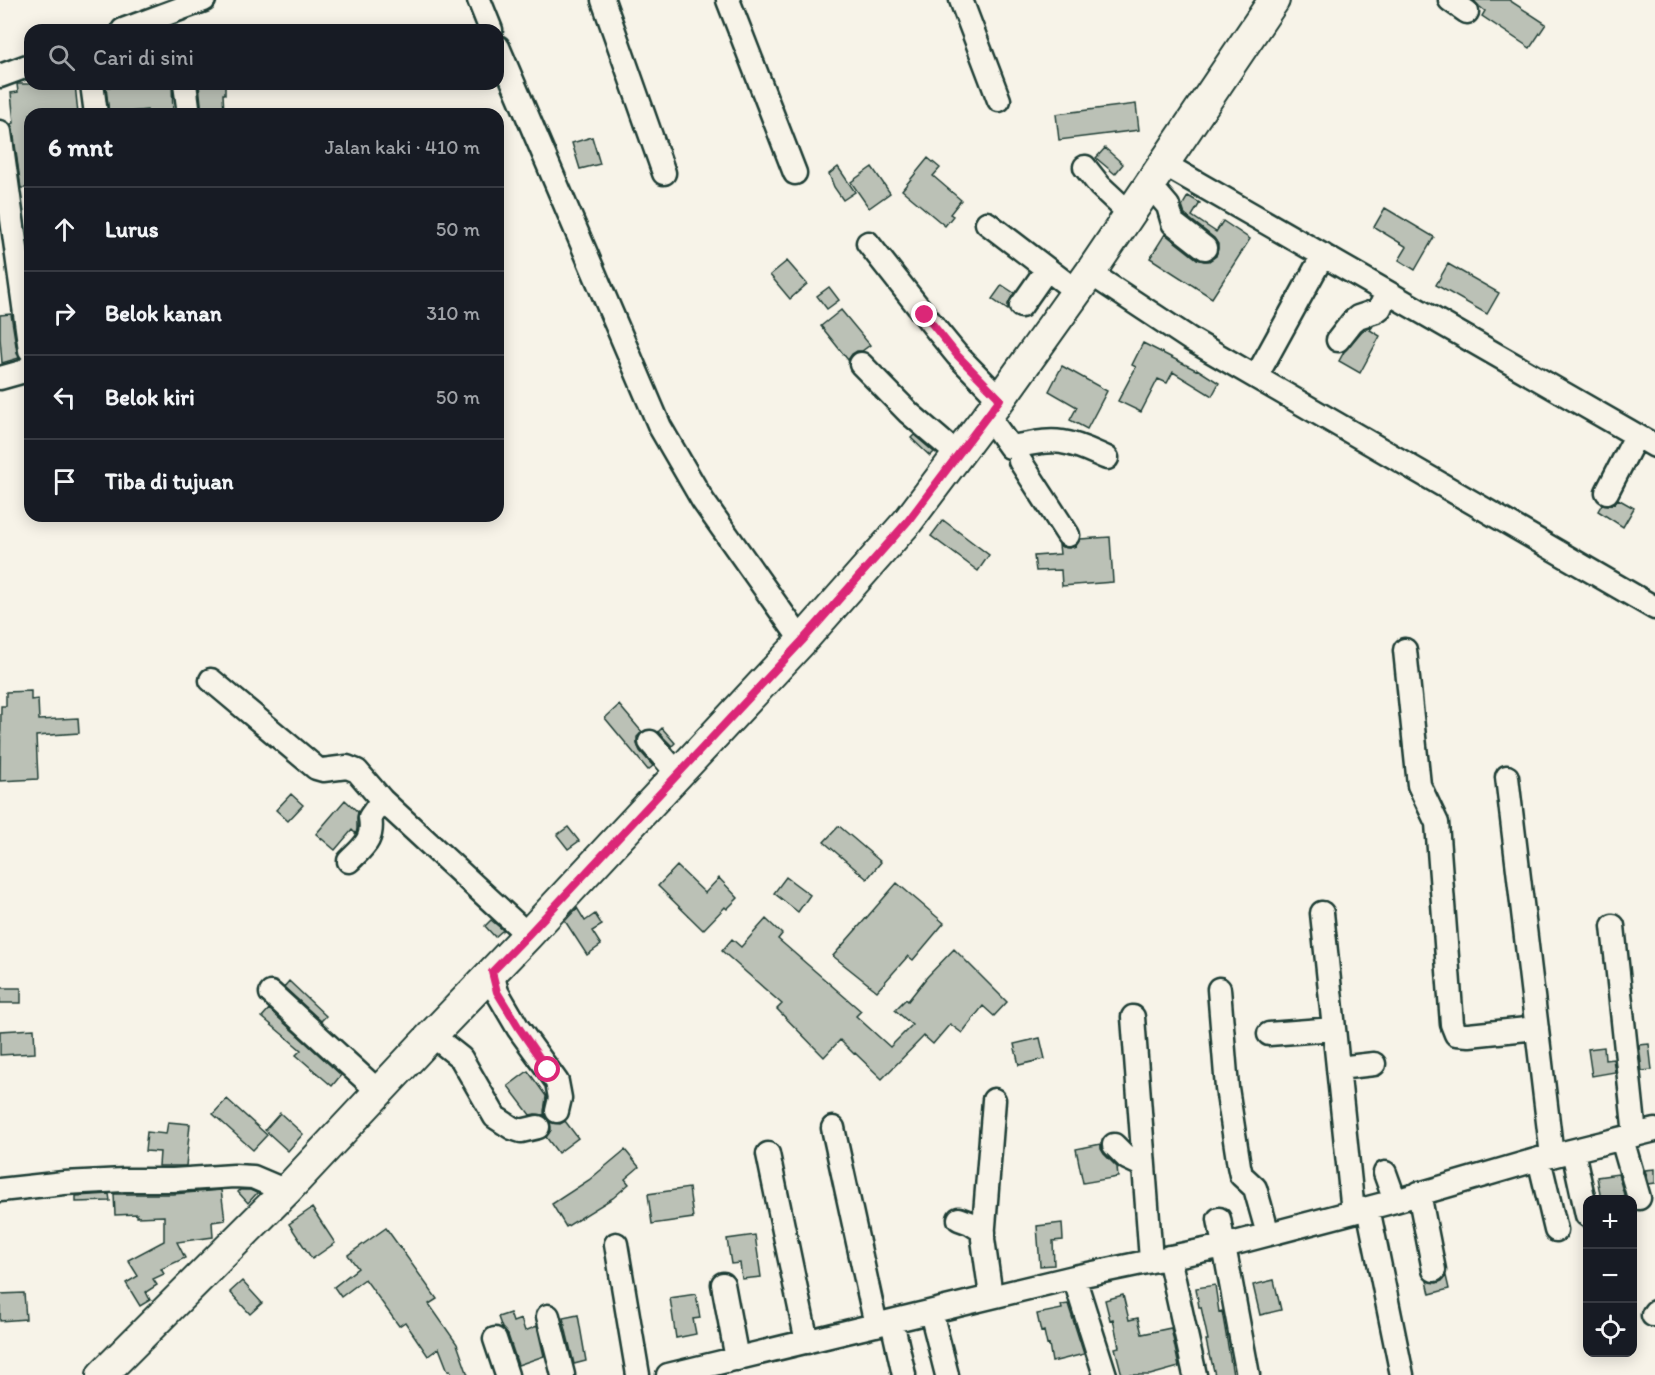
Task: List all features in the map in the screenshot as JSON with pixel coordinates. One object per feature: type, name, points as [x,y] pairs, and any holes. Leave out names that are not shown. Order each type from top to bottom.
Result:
[{"type":"main road","points":[[102,1375],[286,1191],[528,935],[802,641],[908,521],[994,407],[1083,282],[1270,2]]},
{"type":"street","points":[[155,24],[177,20],[204,0]]},
{"type":"street","points":[[479,0],[489,24]]},
{"type":"street","points":[[603,0],[664,173]]},
{"type":"street","points":[[728,0],[795,173]]},
{"type":"street","points":[[961,0],[999,100]]},
{"type":"street","points":[[504,61],[660,427],[703,501],[802,641]]},
{"type":"street","points":[[0,76],[24,67]]},
{"type":"street","points":[[93,90],[95,108]]},
{"type":"street","points":[[186,90],[188,108]]},
{"type":"street","points":[[0,132],[24,304]]},
{"type":"street","points":[[1085,167],[1100,186],[1130,214]]},
{"type":"street","points":[[1157,174],[1173,223],[1205,248]]},
{"type":"street","points":[[1157,174],[1323,255],[1646,441],[1607,492]]},
{"type":"street","points":[[987,223],[1047,269],[1083,282],[1190,339],[1655,609]]},
{"type":"street","points":[[868,243],[994,407],[1015,455],[1068,535]]},
{"type":"street","points":[[1256,377],[1323,255]]},
{"type":"street","points":[[1021,306],[1047,269]]},
{"type":"street","points":[[1338,340],[1358,317],[1380,308],[1387,292]]},
{"type":"street","points":[[861,364],[909,413],[958,455]]},
{"type":"street","points":[[0,378],[24,372]]},
{"type":"street","points":[[1015,455],[1046,442],[1061,442],[1107,458]]},
{"type":"street","points":[[1406,650],[1419,785],[1437,823],[1454,1030],[1456,1034],[1469,1035],[1537,1028]]},
{"type":"street","points":[[211,680],[316,768],[323,770],[347,767],[357,771],[382,800],[528,935]]},
{"type":"street","points":[[650,742],[678,774]]},
{"type":"street","points":[[1508,777],[1537,1028],[1555,1155],[1556,1230]]},
{"type":"street","points":[[348,861],[368,842],[372,830],[369,817],[382,800]]},
{"type":"street","points":[[1322,913],[1338,1068],[1360,1210],[1402,1375]]},
{"type":"street","points":[[1613,926],[1637,1135],[1639,1198]]},
{"type":"street","points":[[492,972],[497,992],[557,1082],[560,1098],[558,1111]]},
{"type":"street","points":[[1218,989],[1227,1088],[1239,1166],[1241,1175],[1255,1188],[1268,1234]]},
{"type":"street","points":[[271,993],[379,1092]]},
{"type":"street","points":[[1133,1017],[1144,1166],[1160,1259],[1196,1375]]},
{"type":"street","points":[[1269,1034],[1334,1029]]},
{"type":"street","points":[[432,1035],[461,1058],[495,1117],[520,1131],[538,1127]]},
{"type":"street","points":[[1338,1068],[1374,1064]]},
{"type":"street","points":[[992,1296],[984,1250],[984,1232],[994,1100]]},
{"type":"street","points":[[833,1128],[884,1323],[904,1375]]},
{"type":"street","points":[[669,1375],[992,1296],[1224,1246],[1395,1201],[1555,1155],[1637,1135]]},
{"type":"street","points":[[1114,1145],[1123,1155],[1144,1166]]},
{"type":"street","points":[[768,1154],[807,1342]]},
{"type":"street","points":[[1555,1155],[1583,1208]]},
{"type":"street","points":[[1385,1173],[1395,1201]]},
{"type":"street","points":[[0,1190],[64,1183],[234,1176],[253,1177],[286,1191]]},
{"type":"street","points":[[1419,1193],[1434,1270]]},
{"type":"street","points":[[959,1219],[984,1232]]},
{"type":"street","points":[[1219,1219],[1248,1375]]},
{"type":"street","points":[[615,1244],[638,1375]]},
{"type":"street","points":[[1074,1277],[1106,1375]]},
{"type":"street","points":[[723,1284],[737,1359]]},
{"type":"street","points":[[932,1312],[947,1375]]},
{"type":"street","points":[[548,1316],[563,1375]]},
{"type":"street","points":[[495,1339],[507,1375]]},
{"type":"building","points":[[1473,0],[1509,0],[1546,24],[1530,48],[1482,16],[1485,11]]},
{"type":"building","points":[[17,84],[24,84],[24,90],[76,90],[77,108],[24,108],[24,188],[21,188],[11,124],[14,123],[11,93],[18,92]]},
{"type":"building","points":[[106,90],[172,90],[173,108],[108,108]]},
{"type":"building","points":[[200,90],[225,90],[224,108],[201,108]]},
{"type":"building","points":[[1136,104],[1139,130],[1059,140],[1056,114]]},
{"type":"building","points":[[592,137],[600,164],[580,169],[572,143]]},
{"type":"building","points":[[1105,148],[1123,164],[1115,174],[1096,158]]},
{"type":"building","points":[[928,158],[940,168],[933,176],[961,200],[950,214],[953,216],[945,226],[902,190]]},
{"type":"building","points":[[838,167],[855,192],[843,200],[829,174]]},
{"type":"building","points":[[872,167],[890,193],[869,208],[851,182]]},
{"type":"building","points":[[1188,196],[1200,203],[1192,216],[1216,232],[1223,221],[1250,239],[1212,298],[1150,258],[1165,234],[1197,259],[1209,261],[1216,256],[1218,244],[1214,238],[1185,215],[1182,206]]},
{"type":"building","points":[[1385,208],[1434,237],[1415,270],[1399,260],[1407,247],[1374,227]]},
{"type":"building","points":[[787,261],[807,284],[790,299],[770,275]]},
{"type":"building","points":[[1448,264],[1499,293],[1487,314],[1436,285]]},
{"type":"building","points":[[1002,285],[1014,293],[1008,304],[1008,310],[992,299]]},
{"type":"building","points":[[829,287],[839,300],[827,309],[817,296]]},
{"type":"building","points":[[841,310],[870,345],[852,354],[848,360],[821,326]]},
{"type":"building","points":[[11,314],[19,358],[2,363],[0,315]]},
{"type":"building","points":[[1373,326],[1370,330],[1380,336],[1360,373],[1339,361],[1362,331]]},
{"type":"building","points":[[1143,343],[1197,369],[1219,383],[1212,396],[1173,372],[1167,383],[1158,379],[1141,412],[1118,401],[1136,367],[1132,365]]},
{"type":"building","points":[[1062,366],[1107,391],[1087,429],[1070,420],[1077,407],[1049,391]]},
{"type":"building","points":[[914,435],[934,452],[930,456],[911,438]]},
{"type":"building","points":[[1618,499],[1634,508],[1623,527],[1598,511],[1602,504],[1614,504]]},
{"type":"building","points":[[943,520],[989,555],[978,571],[931,536]]},
{"type":"building","points":[[1110,537],[1113,582],[1062,586],[1061,570],[1036,571],[1034,556],[1060,554],[1059,545],[1069,548],[1076,546],[1080,539]]},
{"type":"building","points":[[31,691],[31,700],[38,699],[39,720],[78,718],[79,733],[36,736],[38,779],[0,781],[1,706],[6,706],[6,692]]},
{"type":"building","points":[[619,705],[642,732],[637,737],[637,744],[653,766],[648,770],[605,718]]},
{"type":"building","points":[[662,728],[675,743],[672,746],[658,732]]},
{"type":"building","points":[[291,794],[303,805],[288,821],[276,810]]},
{"type":"building","points":[[345,800],[358,812],[356,834],[352,830],[335,850],[316,834]]},
{"type":"building","points":[[839,826],[881,862],[867,879],[824,842]]},
{"type":"building","points":[[568,827],[579,841],[568,849],[557,835]]},
{"type":"building","points":[[677,866],[705,893],[719,878],[738,898],[727,909],[725,907],[703,930],[658,886]]},
{"type":"building","points":[[786,877],[810,895],[798,912],[774,893]]},
{"type":"building","points":[[897,883],[944,923],[913,960],[908,956],[877,991],[833,956]]},
{"type":"building","points":[[577,908],[585,921],[595,914],[602,925],[592,931],[601,945],[587,955],[565,921]]},
{"type":"building","points":[[766,919],[782,934],[778,939],[861,1011],[856,1016],[890,1047],[912,1025],[895,1010],[906,999],[908,1001],[954,949],[1007,1002],[994,1016],[983,1006],[962,1033],[950,1024],[933,1044],[924,1036],[882,1079],[840,1040],[824,1057],[777,1009],[782,1004],[722,951],[732,939],[741,947]]},
{"type":"building","points":[[491,920],[503,930],[495,937],[485,926]]},
{"type":"building","points":[[289,981],[326,1016],[321,1021],[284,987]]},
{"type":"building","points":[[0,988],[21,988],[21,1003],[0,1003]]},
{"type":"building","points":[[269,1009],[341,1075],[332,1086],[296,1055],[301,1050],[262,1017]]},
{"type":"building","points":[[34,1029],[35,1053],[0,1055],[0,1031]]},
{"type":"building","points":[[1040,1038],[1045,1059],[1019,1065],[1014,1044]]},
{"type":"building","points":[[1649,1044],[1652,1070],[1642,1071],[1639,1045]]},
{"type":"building","points":[[1604,1047],[1605,1060],[1613,1059],[1615,1072],[1592,1076],[1588,1049]]},
{"type":"building","points":[[528,1071],[546,1096],[544,1115],[530,1115],[508,1086]]},
{"type":"building","points":[[227,1099],[267,1135],[253,1150],[213,1114]]},
{"type":"building","points":[[280,1113],[303,1134],[288,1151],[265,1130]]},
{"type":"building","points":[[565,1121],[578,1138],[558,1153],[546,1137],[551,1130],[550,1122],[560,1124]]},
{"type":"building","points":[[168,1122],[190,1124],[186,1166],[159,1166],[160,1152],[145,1151],[147,1132],[166,1134]]},
{"type":"building","points":[[1101,1144],[1104,1154],[1117,1167],[1118,1177],[1083,1183],[1076,1149]]},
{"type":"building","points":[[625,1150],[639,1167],[625,1179],[629,1184],[613,1198],[566,1227],[552,1204],[589,1180]]},
{"type":"building","points":[[1655,1169],[1655,1183],[1649,1184],[1645,1170]]},
{"type":"building","points":[[1618,1174],[1624,1195],[1600,1195],[1597,1177]]},
{"type":"building","points":[[689,1188],[693,1218],[652,1224],[648,1194]]},
{"type":"building","points":[[221,1190],[225,1220],[212,1222],[213,1237],[177,1242],[185,1258],[161,1269],[164,1274],[153,1279],[157,1285],[146,1292],[150,1300],[140,1306],[126,1283],[138,1276],[128,1260],[164,1241],[164,1216],[115,1215],[114,1194],[173,1194]]},
{"type":"building","points":[[240,1190],[257,1193],[248,1203],[238,1192]]},
{"type":"building","points":[[109,1194],[110,1201],[76,1202],[76,1196]]},
{"type":"building","points":[[312,1208],[335,1243],[312,1259],[289,1224]]},
{"type":"building","points":[[1062,1223],[1063,1240],[1053,1241],[1054,1265],[1040,1266],[1037,1226]]},
{"type":"building","points":[[386,1228],[437,1299],[429,1304],[457,1344],[468,1375],[452,1375],[450,1370],[448,1371],[439,1348],[428,1356],[405,1322],[399,1326],[365,1279],[341,1297],[334,1287],[358,1268],[348,1255]]},
{"type":"building","points":[[755,1235],[761,1277],[742,1279],[740,1263],[731,1264],[727,1239]]},
{"type":"building","points":[[1446,1276],[1449,1289],[1430,1294],[1427,1281],[1437,1283]]},
{"type":"building","points":[[1274,1280],[1281,1310],[1260,1315],[1253,1285]]},
{"type":"building","points":[[242,1281],[262,1303],[250,1314],[230,1292]]},
{"type":"building","points":[[1215,1285],[1233,1375],[1215,1375],[1201,1307],[1199,1307],[1196,1288]]},
{"type":"building","points":[[24,1293],[26,1319],[0,1321],[0,1294]]},
{"type":"building","points":[[696,1294],[700,1318],[693,1319],[696,1334],[676,1338],[670,1298]]},
{"type":"building","points":[[1123,1295],[1129,1320],[1138,1318],[1142,1334],[1171,1328],[1179,1367],[1150,1375],[1122,1375],[1115,1348],[1119,1347],[1113,1319],[1110,1320],[1105,1300]]},
{"type":"building","points":[[1068,1304],[1084,1354],[1052,1362],[1049,1344],[1047,1345],[1044,1331],[1041,1332],[1037,1314],[1062,1309],[1061,1305]]},
{"type":"building","points":[[510,1313],[513,1322],[521,1319],[525,1331],[537,1326],[544,1356],[518,1365],[508,1335],[502,1328],[498,1317]]},
{"type":"building","points":[[578,1315],[586,1361],[574,1364],[563,1318]]},
{"type":"route","points":[[548,1070],[497,992],[492,972],[802,641],[908,521],[1000,399],[957,355],[925,315]]}]
